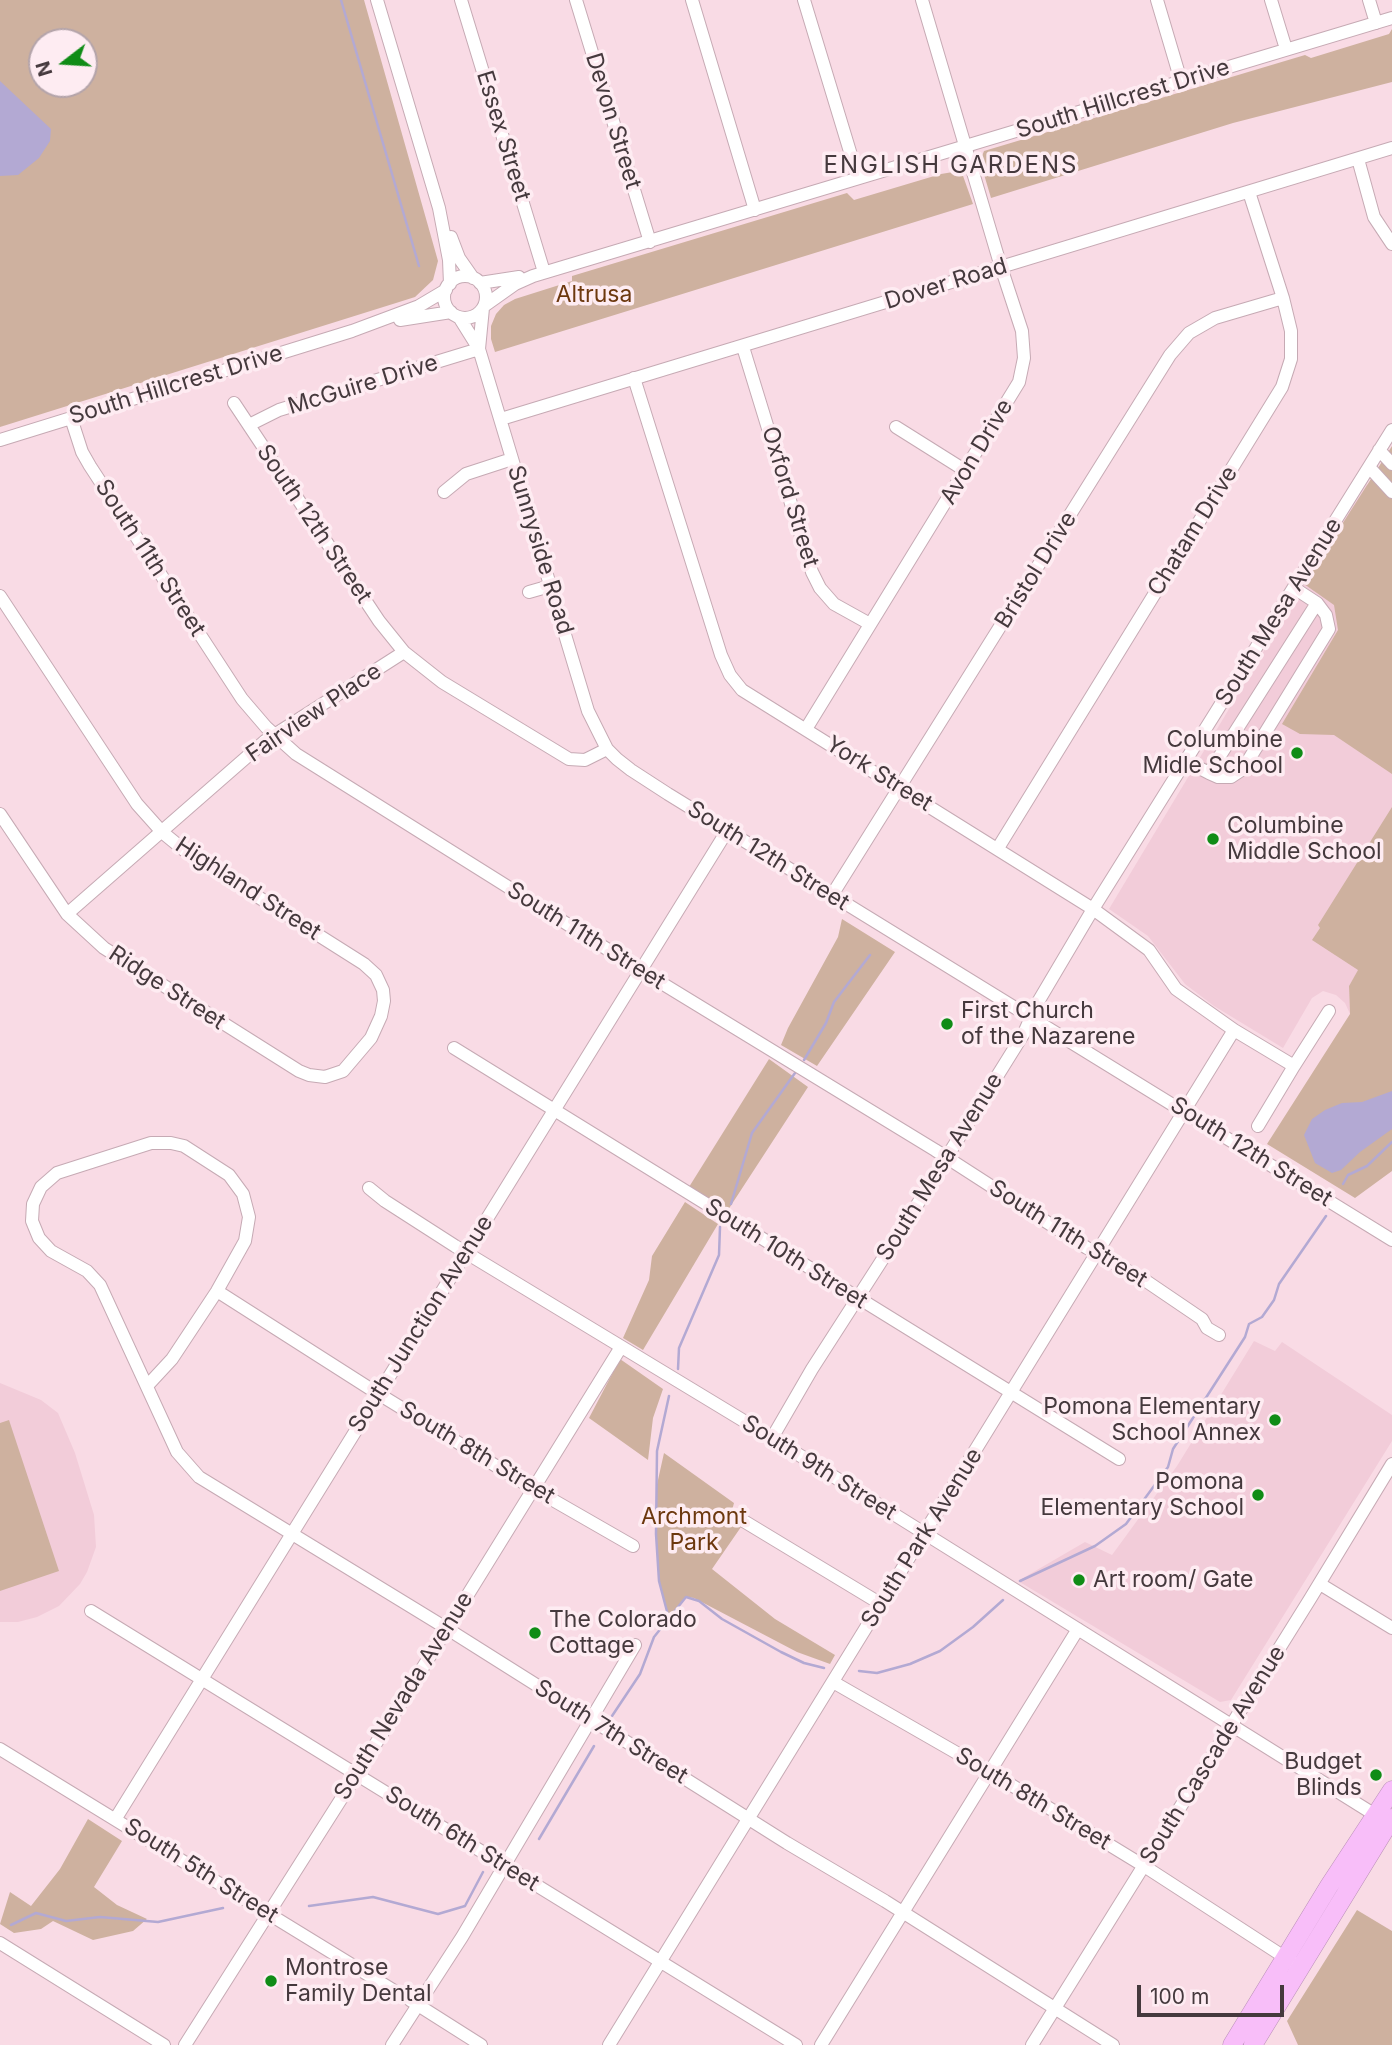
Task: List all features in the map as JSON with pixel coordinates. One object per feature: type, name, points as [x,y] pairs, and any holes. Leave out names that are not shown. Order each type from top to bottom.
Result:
[{"type":"highway","points":[[1232,2045],[1294,1963],[1387,1821],[1392,1790]]},
{"type":"highway","points":[[1253,2045],[1294,1963]]},
{"type":"street","points":[[377,0],[439,208],[459,258],[486,295],[484,307]]},
{"type":"street","name":"Essex Street","points":[[461,0],[538,274]]},
{"type":"street","name":"Devon Street","points":[[576,0],[650,242]]},
{"type":"street","points":[[692,0],[755,210]]},
{"type":"street","points":[[804,0],[858,178]]},
{"type":"street","name":"Avon Drive","points":[[806,729],[1019,382],[1024,358],[1023,331],[1001,267],[922,0]]},
{"type":"street","points":[[1157,0],[1181,81]]},
{"type":"street","points":[[1271,0],[1286,50]]},
{"type":"street","points":[[1369,0],[1376,23]]},
{"type":"street","name":"South Hillcrest Drive","points":[[538,274],[1392,18]]},
{"type":"street","name":"Dover Road","points":[[500,419],[1392,148]]},
{"type":"street","points":[[1358,159],[1374,217],[1392,244]]},
{"type":"street","name":"Chatam Drive","points":[[998,848],[1282,387],[1291,359],[1291,331],[1249,192]]},
{"type":"street","points":[[439,208],[449,260],[445,301],[455,314]]},
{"type":"street","points":[[352,331],[419,306],[460,277],[477,280],[538,274]]},
{"type":"street","points":[[352,331],[429,314],[471,317],[515,284],[538,274]]},
{"type":"street","name":"Bristol Drive","points":[[832,895],[1170,355],[1189,332],[1215,318],[1283,298]]},
{"type":"street","name":"Sunnyside Road","points":[[479,349],[484,307]]},
{"type":"street","name":"Sunnyside Road","points":[[455,314],[479,349],[588,711],[607,749]]},
{"type":"street","name":"South Hillcrest Drive","points":[[0,440],[352,331]]},
{"type":"street","name":"Oxford Street","points":[[743,347],[812,572],[820,588],[834,604],[870,625]]},
{"type":"street","name":"McGuire Drive","points":[[249,425],[279,410],[479,349]]},
{"type":"street","name":"York Street","points":[[634,378],[725,665],[742,690],[1093,909],[1149,950],[1176,989],[1234,1030],[1294,1066]]},
{"type":"street","name":"South 12th Street","points":[[234,403],[379,621],[404,652],[442,682],[569,759],[585,760],[607,749],[631,771],[1392,1240]]},
{"type":"street","name":"South 11th Street","points":[[71,418],[82,453],[90,466],[242,699],[274,735],[319,770],[1098,1254],[1146,1281],[1202,1319],[1207,1328],[1219,1335]]},
{"type":"street","points":[[896,427],[965,471]]},
{"type":"street","name":"South Mesa Avenue","points":[[772,1438],[857,1297],[1024,1033],[1038,1002],[1093,909],[1392,430]]},
{"type":"street","points":[[1379,450],[1392,464]]},
{"type":"street","points":[[444,492],[466,474],[512,459]]},
{"type":"street","points":[[1369,467],[1392,492]]},
{"type":"street","points":[[529,592],[550,586]]},
{"type":"street","points":[[1186,761],[1219,777],[1231,777],[1243,769],[1329,629],[1326,615],[1317,603],[1293,588]]},
{"type":"street","name":"Highland Street","points":[[0,596],[137,804],[162,832],[184,850],[364,964],[376,975],[383,989],[384,1001],[381,1016],[371,1038]]},
{"type":"street","points":[[1209,773],[1317,603]]},
{"type":"street","name":"Fairview Place","points":[[67,914],[274,735],[404,652]]},
{"type":"street","name":"Ridge Street","points":[[0,814],[67,914],[104,948],[299,1071],[326,1077],[343,1071],[371,1038]]},
{"type":"street","name":"South Junction Avenue","points":[[116,1818],[727,831]]},
{"type":"street","points":[[1258,1126],[1329,1011]]},
{"type":"street","name":"South Park Avenue","points":[[608,2045],[1234,1030]]},
{"type":"street","name":"South 10th Street","points":[[454,1048],[1119,1458]]},
{"type":"street","name":"South 7th Street","points":[[147,1386],[172,1359],[217,1291],[245,1241],[249,1217],[243,1194],[229,1175],[184,1146],[171,1143],[151,1143],[57,1173],[41,1187],[33,1204],[32,1221],[39,1238],[51,1251],[88,1271],[100,1285],[177,1452],[199,1477],[446,1628],[1113,2045]]},
{"type":"street","name":"South 9th Street","points":[[369,1188],[466,1252],[772,1438],[1387,1821]]},
{"type":"street","name":"South 8th Street","points":[[217,1291],[532,1488],[633,1546]]},
{"type":"street","name":"South Nevada Avenue","points":[[185,2045],[357,1774],[621,1347]]},
{"type":"street","name":"South Cascade Avenue","points":[[1032,2045],[1392,1464]]},
{"type":"street","points":[[743,1520],[881,1604]]},
{"type":"street","points":[[1320,1584],[1392,1628]]},
{"type":"street","name":"South 6th Street","points":[[92,1611],[796,2045]]},
{"type":"street","points":[[821,2045],[1078,1629]]},
{"type":"street","points":[[392,2045],[409,2000],[505,1865],[635,1644]]},
{"type":"street","name":"South 8th Street","points":[[833,1682],[990,1772],[1144,1866],[1294,1963]]},
{"type":"street","name":"South 5th Street","points":[[0,1749],[481,2045]]},
{"type":"street","points":[[0,1943],[164,2045]]},
{"type":"shaded area","points":[[0,81],[51,129],[50,141],[39,158],[18,175],[0,176]]},
{"type":"shaded area","name":"Columbine Midle School","points":[[1367,484],[1392,510],[1392,913],[1349,986],[1350,1014],[1345,1003],[1336,995],[1323,991],[1312,998],[1283,1048],[1214,1006],[1185,984],[1148,936],[1109,909]]},
{"type":"shaded area","points":[[1392,1091],[1392,1129],[1360,1152],[1341,1170],[1332,1173],[1315,1163],[1304,1135],[1312,1119],[1342,1103],[1362,1102]]},
{"type":"shaded area","name":"Pomona Elementary School","points":[[1254,1341],[1275,1351],[1282,1342],[1392,1415],[1392,1441],[1231,1700],[1220,1702],[1018,1581],[1085,1542],[1112,1555],[1177,1466]]},
{"type":"shaded area","points":[[0,1383],[41,1400],[58,1413],[75,1453],[94,1515],[96,1547],[80,1584],[59,1606],[37,1617],[18,1622],[0,1622]]},
{"type":"green space","points":[[0,0],[364,0],[438,261],[433,280],[415,297],[0,427]]},
{"type":"green space","points":[[1392,29],[1392,82],[1233,123],[991,198],[980,161],[984,151],[1305,55],[1311,58],[1389,34]]},
{"type":"green space","name":"Altrusa","points":[[953,172],[962,173],[973,204],[495,352],[491,326],[504,305],[572,281],[572,276],[847,193],[854,200]]},
{"type":"green space","points":[[1392,446],[1392,774],[1334,735],[1300,734],[1282,724],[1338,630],[1334,605],[1304,584]]},
{"type":"green space","points":[[1392,807],[1392,1171],[1355,1198],[1267,1144],[1350,1014],[1349,986],[1358,970],[1312,940],[1320,928],[1318,925]]},
{"type":"green space","points":[[842,919],[895,952],[817,1066],[781,1045],[838,937]]},
{"type":"green space","points":[[769,1059],[808,1087],[728,1210],[689,1187]]},
{"type":"green space","points":[[685,1202],[718,1224],[643,1350],[623,1338],[649,1280],[652,1256]]},
{"type":"green space","points":[[620,1359],[663,1389],[653,1418],[648,1460],[589,1418]]},
{"type":"green space","points":[[9,1420],[59,1571],[0,1591],[0,1423]]},
{"type":"green space","name":"Archmont Park","points":[[664,1453],[734,1503],[730,1518],[741,1527],[712,1569],[775,1619],[835,1655],[830,1664],[797,1652],[694,1598],[686,1597],[669,1619],[659,1581],[656,1534],[656,1489]]},
{"type":"green space","points":[[88,1819],[122,1841],[94,1887],[117,1905],[147,1919],[133,1931],[93,1940],[53,1921],[41,1929],[14,1933],[0,1924],[10,1892],[31,1906],[60,1869]]},
{"type":"green space","points":[[1357,1910],[1392,1931],[1392,2045],[1298,2045],[1287,2021]]},
{"type":"waterway","points":[[341,0],[419,266]]},
{"type":"waterway","points":[[804,1060],[826,1023],[834,1002],[870,955]]},
{"type":"waterway","points":[[731,1204],[752,1133],[795,1073]]},
{"type":"waterway","points":[[1343,1184],[1348,1175],[1367,1166],[1392,1142]]},
{"type":"waterway","points":[[1020,1581],[1095,1546],[1126,1524],[1168,1467],[1173,1449],[1245,1337],[1249,1324],[1262,1317],[1274,1300],[1279,1284],[1326,1216]]},
{"type":"waterway","points":[[678,1369],[679,1348],[719,1255],[720,1227]]},
{"type":"waterway","points":[[669,1396],[657,1451],[656,1534],[659,1581],[669,1619]]},
{"type":"waterway","points":[[612,1716],[640,1674],[654,1637],[686,1597],[699,1601],[722,1619],[781,1652],[804,1663],[824,1668]]},
{"type":"waterway","points":[[859,1671],[877,1673],[910,1664],[940,1651],[973,1627],[1003,1600]]},
{"type":"waterway","points":[[539,1839],[594,1746]]},
{"type":"waterway","points":[[309,1906],[373,1897],[438,1914],[465,1906],[483,1872]]},
{"type":"waterway","points":[[11,1925],[36,1913],[66,1921],[100,1917],[158,1922],[223,1908]]},
{"type":"place","name":"Columbine Midle School","points":[[1297,753]]},
{"type":"place","name":"Columbine Middle School","points":[[1213,839]]},
{"type":"place","name":"First Church of the Nazarene","points":[[947,1024]]},
{"type":"place","name":"Pomona Elementary School Annex","points":[[1275,1420]]},
{"type":"place","name":"Pomona Elementary School","points":[[1258,1495]]},
{"type":"place","name":"Art room/ Gate","points":[[1079,1580]]},
{"type":"place","name":"The Colorado Cottage","points":[[535,1633]]},
{"type":"place","name":"Budget Blinds","points":[[1376,1775]]},
{"type":"place","name":"Montrose Family Dental","points":[[271,1981]]},
{"type":"district","name":"ENGLISH GARDENS","points":[[951,166]]}]
